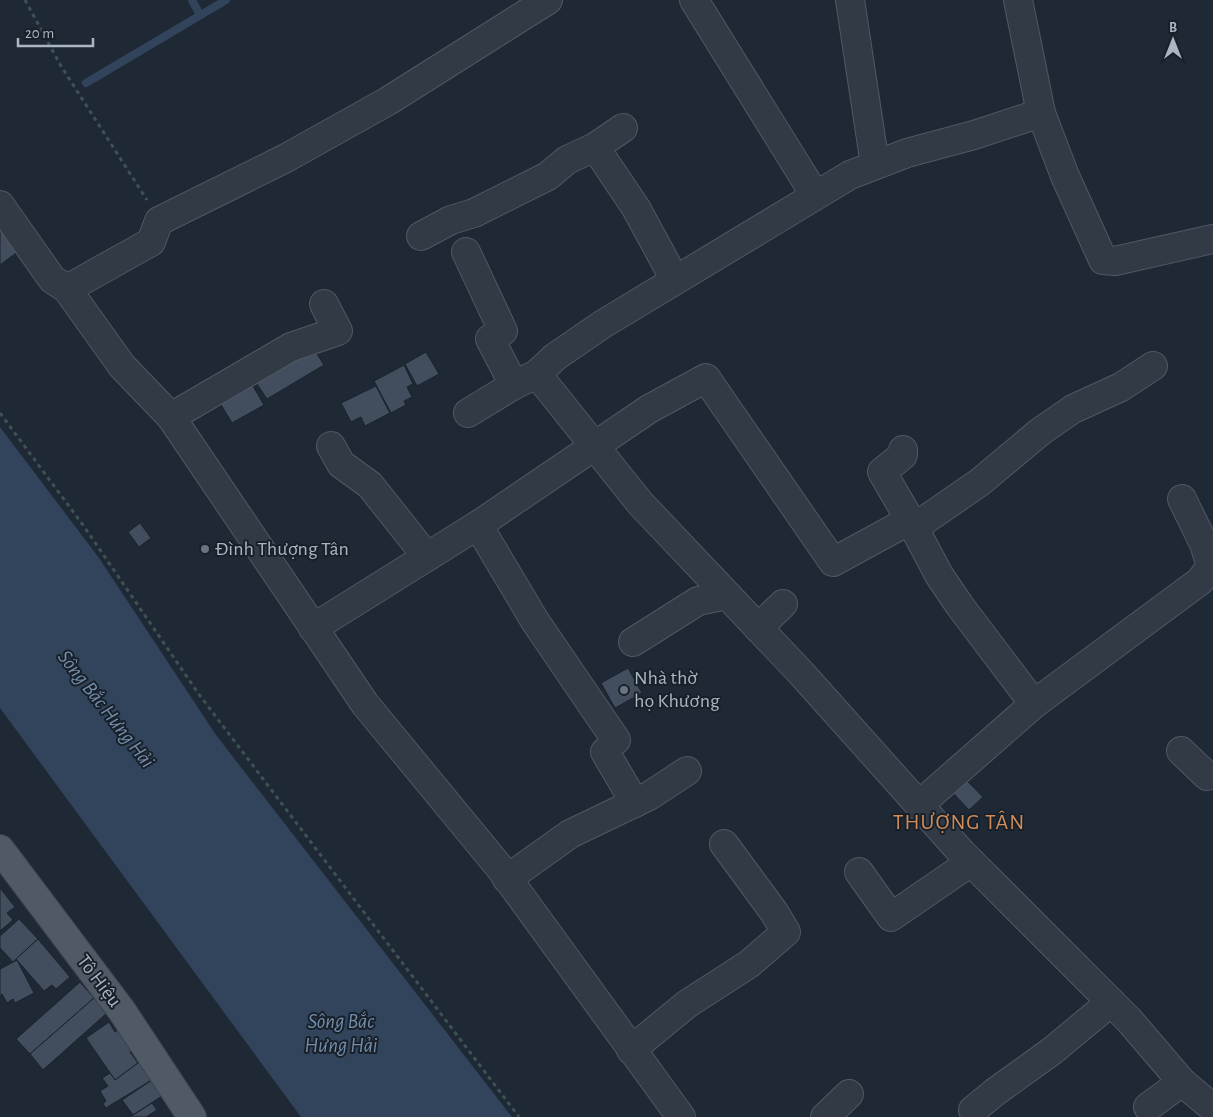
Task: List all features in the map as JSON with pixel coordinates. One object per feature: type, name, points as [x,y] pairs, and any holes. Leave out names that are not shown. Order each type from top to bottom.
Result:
[{"type":"main road","name":"Tô Hiệu","points":[[3,860],[122,1011],[192,1117]]},
{"type":"street","points":[[67,289],[151,242],[159,221],[286,158],[388,101],[548,0]]},
{"type":"street","points":[[694,0],[815,195]]},
{"type":"street","points":[[850,0],[875,165]]},
{"type":"street","points":[[1018,0],[1041,113],[1065,176],[1103,260],[1116,261],[1164,248],[1213,239]]},
{"type":"street","points":[[468,413],[526,380],[555,357],[675,280],[850,175],[907,153],[974,135],[1041,113]]},
{"type":"street","points":[[421,236],[451,220],[474,213],[548,176],[567,160],[595,147],[623,128]]},
{"type":"street","points":[[595,147],[636,208],[675,280]]},
{"type":"street","points":[[0,205],[52,279],[67,289],[122,366],[171,418],[365,704],[508,879],[681,1117]]},
{"type":"street","points":[[466,252],[503,331],[490,339],[526,380],[594,446],[640,503],[758,628],[888,755],[919,805],[971,862],[1129,1020],[1182,1082],[1213,1108]]},
{"type":"street","points":[[171,418],[291,347],[338,332],[324,304]]},
{"type":"street","points":[[313,628],[478,525],[648,409],[706,378],[833,562],[912,524],[980,482],[1041,431],[1073,409],[1120,387],[1153,366]]},
{"type":"street","points":[[331,446],[341,464],[370,485],[427,557]]},
{"type":"street","points":[[903,450],[903,455],[882,472],[939,575],[1034,704]]},
{"type":"street","points":[[919,805],[1034,704],[1200,581],[1211,566],[1204,544],[1182,498]]},
{"type":"street","points":[[478,525],[611,746],[635,803]]},
{"type":"street","points":[[633,642],[698,601],[727,595]]},
{"type":"street","points":[[758,628],[782,604]]},
{"type":"street","points":[[1181,751],[1211,778]]},
{"type":"street","points":[[508,879],[570,834],[635,803],[687,772]]},
{"type":"street","points":[[631,1050],[687,1004],[749,964],[786,932],[774,912],[724,844]]},
{"type":"street","points":[[859,872],[890,917],[971,862]]},
{"type":"street","points":[[973,1110],[1052,1051],[1111,1002]]},
{"type":"street","points":[[1148,1107],[1182,1082]]},
{"type":"street","points":[[825,1117],[849,1094]]},
{"type":"path","points":[[25,0],[62,66],[159,221]]},
{"type":"path","points":[[0,413],[83,525],[198,693],[519,1117]]},
{"type":"water","name":"Sông Bắc Hưng Hải","points":[[0,427],[99,558],[216,735],[512,1117],[301,1117],[0,708]]},
{"type":"building","points":[[0,218],[23,248],[0,265]]},
{"type":"building","points":[[310,343],[324,365],[267,399],[253,378]]},
{"type":"building","points":[[426,352],[439,374],[417,386],[405,364]]},
{"type":"building","points":[[404,365],[413,384],[407,387],[412,397],[404,401],[406,405],[391,413],[374,381]]},
{"type":"building","points":[[249,379],[264,405],[232,423],[217,398]]},
{"type":"building","points":[[376,386],[390,413],[365,426],[361,417],[351,422],[341,403]]},
{"type":"building","points":[[140,523],[151,538],[139,547],[128,532]]},
{"type":"building","points":[[628,668],[642,693],[615,708],[601,683]]},
{"type":"building","points":[[967,781],[983,797],[969,810],[953,793]]},
{"type":"building","points":[[0,888],[15,907],[7,913],[13,920],[0,931]]},
{"type":"building","points":[[19,919],[38,939],[13,962],[0,948],[0,936]]},
{"type":"building","points":[[38,939],[70,977],[56,989],[52,985],[44,991],[16,959]]},
{"type":"building","points":[[17,960],[34,993],[15,1003],[13,999],[7,1003],[2,994],[0,996],[0,969]]},
{"type":"building","points":[[80,982],[94,998],[30,1054],[16,1039]]},
{"type":"building","points":[[94,998],[107,1013],[43,1070],[30,1054]]},
{"type":"building","points":[[109,1022],[115,1032],[118,1030],[133,1050],[130,1052],[138,1063],[115,1080],[86,1038]]},
{"type":"building","points":[[142,1060],[155,1078],[106,1108],[103,1104],[106,1101],[100,1091],[108,1086],[102,1078],[110,1073],[115,1080]]},
{"type":"building","points":[[155,1078],[165,1094],[133,1115],[122,1100]]},
{"type":"building","points":[[152,1103],[157,1110],[146,1117],[130,1117]]},
{"type":"waterway","points":[[192,0],[200,15]]},
{"type":"waterway","points":[[86,83],[226,0]]},
{"type":"place","name":"Đình Thượng Tân","points":[[205,549]]},
{"type":"place","name":"Nhà thờ họ Khương","points":[[624,690]]},
{"type":"district","name":"THƯỢNG TÂN","points":[[959,822]]}]
